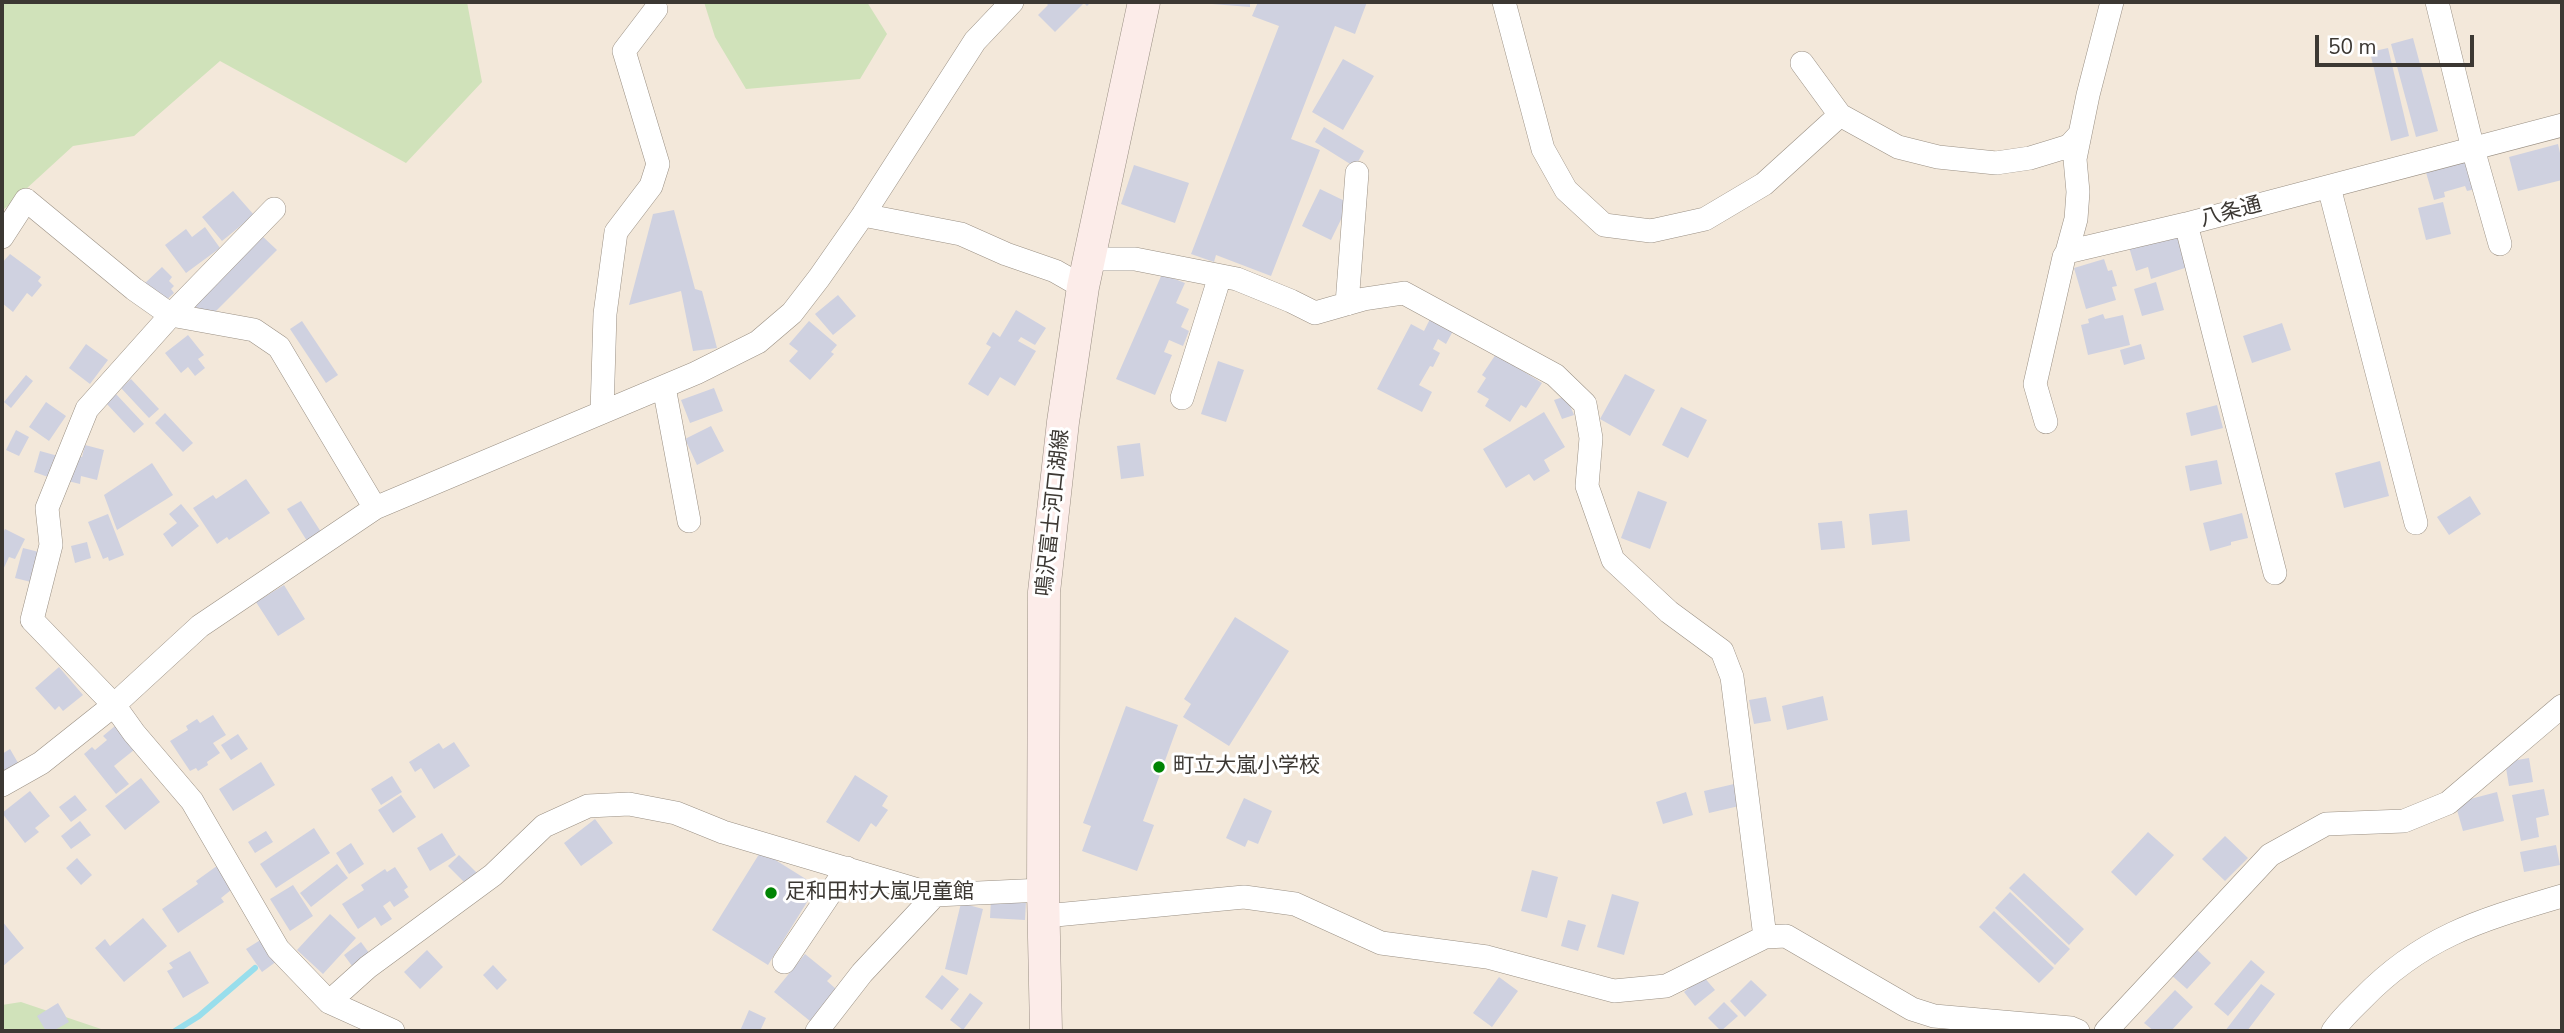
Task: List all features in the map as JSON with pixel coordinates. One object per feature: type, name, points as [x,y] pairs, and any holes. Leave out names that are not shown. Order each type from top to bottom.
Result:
[{"type":"main road","name":"鳴沢富士河口湖線","points":[[1046,1031],[1044,592],[1063,422],[1086,273],[1144,2]]},
{"type":"street","points":[[2,785],[41,763],[114,705],[200,626],[375,508],[664,387],[758,342],[792,313],[863,215],[975,41],[1012,2]]},
{"type":"street","points":[[1504,2],[1543,149],[1566,190],[1604,225],[1651,231],[1705,219],[1764,184],[1840,115]]},
{"type":"street","points":[[2046,422],[2035,384],[2064,257],[2076,219],[2078,192],[2075,159],[2112,2]]},
{"type":"street","points":[[2437,2],[2473,149],[2500,244]]},
{"type":"street","points":[[602,412],[605,314],[616,232],[651,186],[658,164],[624,51],[656,9]]},
{"type":"street","points":[[1802,63],[1840,115],[1898,147],[1938,156],[1996,163],[2053,152],[2069,146],[2080,134]]},
{"type":"street","name":"八条通","points":[[2067,252],[2186,224],[2562,125]]},
{"type":"street","points":[[1347,304],[1357,173]]},
{"type":"street","points":[[2329,187],[2416,523]]},
{"type":"street","points":[[2,237],[26,200],[134,289],[171,315],[254,330],[279,347],[375,508]]},
{"type":"street","points":[[274,209],[171,315],[87,409],[47,508],[51,545],[32,620],[114,705],[134,733],[192,801],[278,949],[329,1002],[393,1031]]},
{"type":"street","points":[[863,215],[961,234],[1006,254],[1055,271],[1086,273],[1135,259],[1237,279],[1315,313],[1404,293],[1555,375],[1585,404],[1591,438],[1587,486],[1613,560],[1669,612],[1722,651],[1732,677],[1765,937]]},
{"type":"street","points":[[2186,224],[2275,573]]},
{"type":"street","points":[[1182,398],[1220,276]]},
{"type":"street","points":[[664,387],[689,522]]},
{"type":"street","points":[[2106,1031],[2270,855],[2326,824],[2404,821],[2448,803],[2562,706]]},
{"type":"street","points":[[329,1002],[368,967],[493,875],[544,825],[588,806],[629,804],[676,813],[723,832],[935,895],[1044,903],[1244,897],[1295,904],[1381,943],[1487,957],[1614,991],[1666,986],[1765,937],[1786,936],[1912,1009],[1934,1016],[2071,1028],[2078,1031]]},
{"type":"street","points":[[784,962],[847,868]]},
{"type":"street","points":[[817,1031],[862,973],[935,895]]},
{"type":"street","points":[[2333,1031],[2383,977],[2425,947],[2481,920],[2562,896]]},
{"type":"green space","points":[[2,2],[467,2],[482,82],[406,163],[220,61],[134,136],[73,146],[2,211]]},
{"type":"green space","points":[[704,2],[867,2],[887,34],[860,79],[746,89],[715,37]]},
{"type":"green space","points":[[21,1002],[107,1031],[2,1031],[2,1005]]},
{"type":"building","points":[[1045,2],[1091,2],[1087,6],[1084,3],[1055,32],[1038,15],[1048,5]]},
{"type":"building","points":[[1250,2],[1250,7],[1212,4]]},
{"type":"building","points":[[1258,2],[1367,2],[1355,34],[1335,26],[1291,139],[1320,150],[1271,276],[1216,255],[1214,262],[1191,254],[1279,26],[1252,16]]},
{"type":"building","points":[[2413,38],[2438,131],[2416,137],[2391,44]]},
{"type":"building","points":[[2388,48],[2409,136],[2391,141],[2370,52]]},
{"type":"building","points":[[1343,59],[1374,76],[1343,130],[1312,112]]},
{"type":"building","points":[[1324,127],[1364,151],[1355,167],[1315,142]]},
{"type":"building","points":[[2558,144],[2562,180],[2518,191],[2509,157]]},
{"type":"building","points":[[2471,156],[2480,188],[2467,191],[2465,186],[2444,192],[2445,197],[2434,200],[2425,169]]},
{"type":"building","points":[[1134,165],[1189,183],[1175,223],[1121,204]]},
{"type":"building","points":[[1320,189],[1349,203],[1331,240],[1302,226]]},
{"type":"building","points":[[233,191],[254,215],[222,241],[202,217]]},
{"type":"building","points":[[2443,202],[2451,234],[2426,240],[2418,208]]},
{"type":"building","points":[[674,210],[695,289],[702,291],[717,348],[693,351],[681,291],[629,305],[653,214]]},
{"type":"building","points":[[205,227],[220,248],[186,273],[165,245],[186,229],[192,237]]},
{"type":"building","points":[[2180,232],[2191,266],[2151,279],[2148,267],[2136,271],[2129,247]]},
{"type":"building","points":[[260,234],[277,250],[208,319],[191,302]]},
{"type":"building","points":[[10,254],[41,277],[38,281],[42,285],[32,297],[27,293],[13,312],[2,303],[2,263]]},
{"type":"building","points":[[2104,259],[2108,271],[2112,270],[2117,286],[2112,287],[2116,300],[2086,309],[2074,268]]},
{"type":"building","points":[[162,267],[172,277],[169,281],[174,286],[171,289],[174,293],[162,304],[144,284]]},
{"type":"building","points":[[1162,274],[1185,283],[1176,303],[1189,309],[1181,327],[1189,331],[1183,346],[1169,340],[1164,352],[1172,355],[1155,395],[1116,379]]},
{"type":"building","points":[[2156,282],[2164,310],[2142,316],[2134,289]]},
{"type":"building","points":[[838,295],[856,316],[833,335],[815,314]]},
{"type":"building","points":[[1016,310],[1046,328],[1035,345],[1021,337],[1018,341],[1036,351],[1015,386],[1000,377],[988,396],[968,384],[991,347],[986,344],[993,332],[1000,337]]},
{"type":"building","points":[[2103,314],[2105,319],[2123,315],[2130,345],[2088,355],[2081,325],[2089,323],[2088,319]]},
{"type":"building","points":[[1431,317],[1454,329],[1446,344],[1438,339],[1433,349],[1440,353],[1419,385],[1432,392],[1422,412],[1377,389],[1411,324],[1424,331]]},
{"type":"building","points":[[302,321],[338,375],[326,383],[290,329]]},
{"type":"building","points":[[809,321],[837,345],[831,352],[834,354],[810,380],[789,361],[798,351],[789,344]]},
{"type":"building","points":[[2282,323],[2291,350],[2252,363],[2243,336]]},
{"type":"building","points":[[188,335],[204,355],[198,359],[205,368],[195,376],[188,367],[181,373],[165,353]]},
{"type":"building","points":[[86,344],[108,360],[90,384],[69,368]]},
{"type":"building","points":[[2141,344],[2145,359],[2124,365],[2120,350]]},
{"type":"building","points":[[1496,354],[1542,383],[1526,408],[1521,405],[1510,422],[1485,406],[1489,399],[1477,392],[1486,378],[1482,375]]},
{"type":"building","points":[[1218,361],[1244,370],[1226,422],[1201,414]]},
{"type":"building","points":[[1625,374],[1655,390],[1630,436],[1600,419]]},
{"type":"building","points":[[26,375],[33,381],[11,408],[4,402]]},
{"type":"building","points":[[131,379],[159,409],[149,418],[121,388]]},
{"type":"building","points":[[714,388],[723,411],[690,423],[681,400]]},
{"type":"building","points":[[116,394],[144,424],[134,433],[106,403]]},
{"type":"building","points":[[1566,396],[1574,415],[1562,419],[1554,400]]},
{"type":"building","points":[[46,402],[66,416],[49,441],[29,427]]},
{"type":"building","points":[[2217,405],[2223,428],[2191,436],[2186,413]]},
{"type":"building","points":[[1681,407],[1707,420],[1688,458],[1662,445]]},
{"type":"building","points":[[1544,412],[1565,447],[1544,460],[1550,471],[1534,481],[1529,474],[1506,488],[1483,449]]},
{"type":"building","points":[[165,413],[193,443],[183,452],[155,423]]},
{"type":"building","points":[[711,426],[724,451],[697,465],[685,439]]},
{"type":"building","points":[[16,430],[29,437],[19,456],[6,450]]},
{"type":"building","points":[[1140,443],[1144,476],[1121,479],[1117,446]]},
{"type":"building","points":[[85,445],[104,450],[97,480],[81,476],[80,484],[68,481],[74,455],[82,457]]},
{"type":"building","points":[[40,451],[58,456],[51,478],[34,472]]},
{"type":"building","points":[[2217,460],[2222,484],[2190,491],[2185,466]]},
{"type":"building","points":[[2380,461],[2389,496],[2344,508],[2335,473]]},
{"type":"building","points":[[152,463],[173,495],[117,530],[104,495]]},
{"type":"building","points":[[246,479],[270,513],[229,540],[227,537],[217,544],[193,508],[213,495],[216,499]]},
{"type":"building","points":[[1638,491],[1667,502],[1650,549],[1621,538]]},
{"type":"building","points":[[2470,496],[2481,514],[2449,535],[2437,517]]},
{"type":"building","points":[[301,501],[321,532],[307,541],[287,509]]},
{"type":"building","points":[[181,504],[199,526],[172,547],[163,534],[177,523],[169,514]]},
{"type":"building","points":[[1907,510],[1910,541],[1872,545],[1869,514]]},
{"type":"building","points":[[2242,513],[2248,538],[2210,551],[2203,523]]},
{"type":"building","points":[[108,514],[124,555],[109,561],[108,557],[103,559],[88,522]]},
{"type":"building","points":[[1842,521],[1845,548],[1821,550],[1818,523]]},
{"type":"building","points":[[5,529],[25,539],[15,559],[9,557],[2,572],[2,535]]},
{"type":"building","points":[[87,542],[91,558],[75,563],[71,546]]},
{"type":"building","points":[[23,548],[39,552],[31,582],[15,578]]},
{"type":"building","points":[[284,585],[305,619],[278,636],[256,602]]},
{"type":"building","points":[[1235,617],[1289,651],[1229,746],[1183,717],[1191,704],[1184,699]]},
{"type":"building","points":[[59,667],[83,695],[63,711],[59,706],[55,710],[35,688]]},
{"type":"building","points":[[1823,696],[1828,720],[1787,730],[1782,706]]},
{"type":"building","points":[[1766,697],[1771,721],[1754,724],[1749,700]]},
{"type":"building","points":[[1126,706],[1178,725],[1143,821],[1154,825],[1137,871],[1082,851],[1091,826],[1083,823]]},
{"type":"building","points":[[213,715],[226,735],[213,743],[220,753],[198,771],[196,768],[190,771],[170,741],[188,730],[186,726],[197,719],[200,723]]},
{"type":"building","points":[[115,726],[134,750],[114,766],[129,784],[116,794],[84,754],[92,747],[95,750],[107,740],[103,736]]},
{"type":"building","points":[[238,734],[248,749],[231,760],[221,745]]},
{"type":"building","points":[[454,742],[470,766],[434,789],[421,768],[415,772],[409,762],[439,743],[443,749]]},
{"type":"building","points":[[10,749],[21,768],[2,780],[2,754]]},
{"type":"building","points":[[2529,758],[2533,782],[2509,786],[2505,762]]},
{"type":"building","points":[[261,762],[275,785],[233,811],[219,789]]},
{"type":"building","points":[[855,775],[888,796],[882,806],[888,810],[876,827],[871,823],[859,842],[826,822]]},
{"type":"building","points":[[392,776],[402,792],[381,805],[371,789]]},
{"type":"building","points":[[141,778],[160,802],[125,830],[105,806]]},
{"type":"building","points":[[1734,784],[1739,806],[1709,813],[1704,791]]},
{"type":"building","points":[[2544,789],[2549,815],[2536,818],[2539,837],[2521,841],[2512,795]]},
{"type":"building","points":[[30,791],[50,816],[35,828],[39,832],[25,843],[2,813]]},
{"type":"building","points":[[1686,792],[1693,815],[1663,824],[1656,802]]},
{"type":"building","points":[[2497,792],[2504,821],[2463,831],[2455,803]]},
{"type":"building","points":[[75,795],[87,810],[71,822],[59,807]]},
{"type":"building","points":[[401,795],[416,817],[393,833],[378,810]]},
{"type":"building","points":[[1244,798],[1272,811],[1258,844],[1248,840],[1245,847],[1226,838]]},
{"type":"building","points":[[595,819],[613,843],[581,866],[564,843]]},
{"type":"building","points":[[80,821],[91,835],[71,849],[61,836]]},
{"type":"building","points":[[314,828],[330,853],[276,888],[260,864]]},
{"type":"building","points":[[266,831],[273,842],[255,853],[248,842]]},
{"type":"building","points":[[2148,832],[2174,855],[2136,896],[2111,872]]},
{"type":"building","points":[[442,833],[456,855],[430,871],[417,848]]},
{"type":"building","points":[[2225,836],[2248,858],[2225,881],[2202,859]]},
{"type":"building","points":[[351,843],[364,864],[349,874],[336,853]]},
{"type":"building","points":[[2556,845],[2560,865],[2524,872],[2520,852]]},
{"type":"building","points":[[761,851],[817,886],[768,965],[712,930]]},
{"type":"building","points":[[459,855],[479,875],[468,886],[448,866]]},
{"type":"building","points":[[77,858],[92,875],[81,885],[66,868]]},
{"type":"building","points":[[221,863],[236,886],[221,898],[224,902],[178,933],[162,909],[198,884],[196,881]]},
{"type":"building","points":[[337,864],[348,878],[311,907],[300,893]]},
{"type":"building","points":[[395,867],[408,887],[404,890],[409,897],[394,907],[390,901],[383,906],[392,919],[381,926],[375,917],[358,929],[342,904],[364,890],[361,885],[385,869],[387,872]]},
{"type":"building","points":[[1532,870],[1558,877],[1547,918],[1521,911]]},
{"type":"building","points":[[2024,873],[2084,929],[2069,945],[2009,888]]},
{"type":"building","points":[[293,885],[313,916],[290,931],[270,899]]},
{"type":"building","points":[[2010,892],[2070,949],[2055,965],[1995,908]]},
{"type":"building","points":[[1612,894],[1639,902],[1624,955],[1597,947]]},
{"type":"building","points":[[991,899],[1026,901],[1025,920],[990,918]]},
{"type":"building","points":[[961,903],[983,909],[967,975],[945,969]]},
{"type":"building","points":[[1994,911],[2054,968],[2039,983],[1979,927]]},
{"type":"building","points":[[330,914],[356,938],[323,974],[297,950]]},
{"type":"building","points":[[143,918],[167,946],[124,982],[95,948],[105,939],[110,946]]},
{"type":"building","points":[[1568,920],[1586,925],[1578,951],[1561,946]]},
{"type":"building","points":[[2,921],[24,948],[2,967]]},
{"type":"building","points":[[262,939],[277,961],[262,972],[246,949]]},
{"type":"building","points":[[361,942],[372,957],[355,970],[344,955]]},
{"type":"building","points":[[2194,947],[2211,963],[2187,989],[2170,974]]},
{"type":"building","points":[[427,950],[443,967],[420,989],[404,972]]},
{"type":"building","points":[[190,951],[209,983],[183,998],[167,971],[173,968],[169,963]]},
{"type":"building","points":[[805,954],[832,976],[827,981],[836,989],[810,1021],[774,992]]},
{"type":"building","points":[[2251,960],[2265,972],[2228,1016],[2214,1004]]},
{"type":"building","points":[[493,965],[507,980],[497,990],[483,975]]},
{"type":"building","points":[[942,975],[959,989],[942,1010],[925,997]]},
{"type":"building","points":[[1703,976],[1715,990],[1695,1006],[1684,992]]},
{"type":"building","points":[[1499,977],[1518,991],[1492,1027],[1473,1013]]},
{"type":"building","points":[[1751,980],[1767,995],[1745,1017],[1730,1001]]},
{"type":"building","points":[[2261,984],[2275,994],[2247,1031],[2225,1031]]},
{"type":"building","points":[[2175,990],[2193,1007],[2171,1031],[2154,1031],[2144,1023]]},
{"type":"building","points":[[970,993],[983,1003],[963,1030],[950,1020]]},
{"type":"building","points":[[1724,1002],[1738,1016],[1721,1031],[1708,1018]]},
{"type":"building","points":[[58,1003],[69,1022],[53,1031],[46,1031],[37,1016]]},
{"type":"building","points":[[749,1010],[766,1018],[760,1031],[740,1031]]},
{"type":"waterway","points":[[175,1031],[199,1016],[255,968]]},
{"type":"place","name":"町立大嵐小学校","points":[[1159,767]]},
{"type":"place","name":"足和田村大嵐児童館","points":[[771,893]]}]
